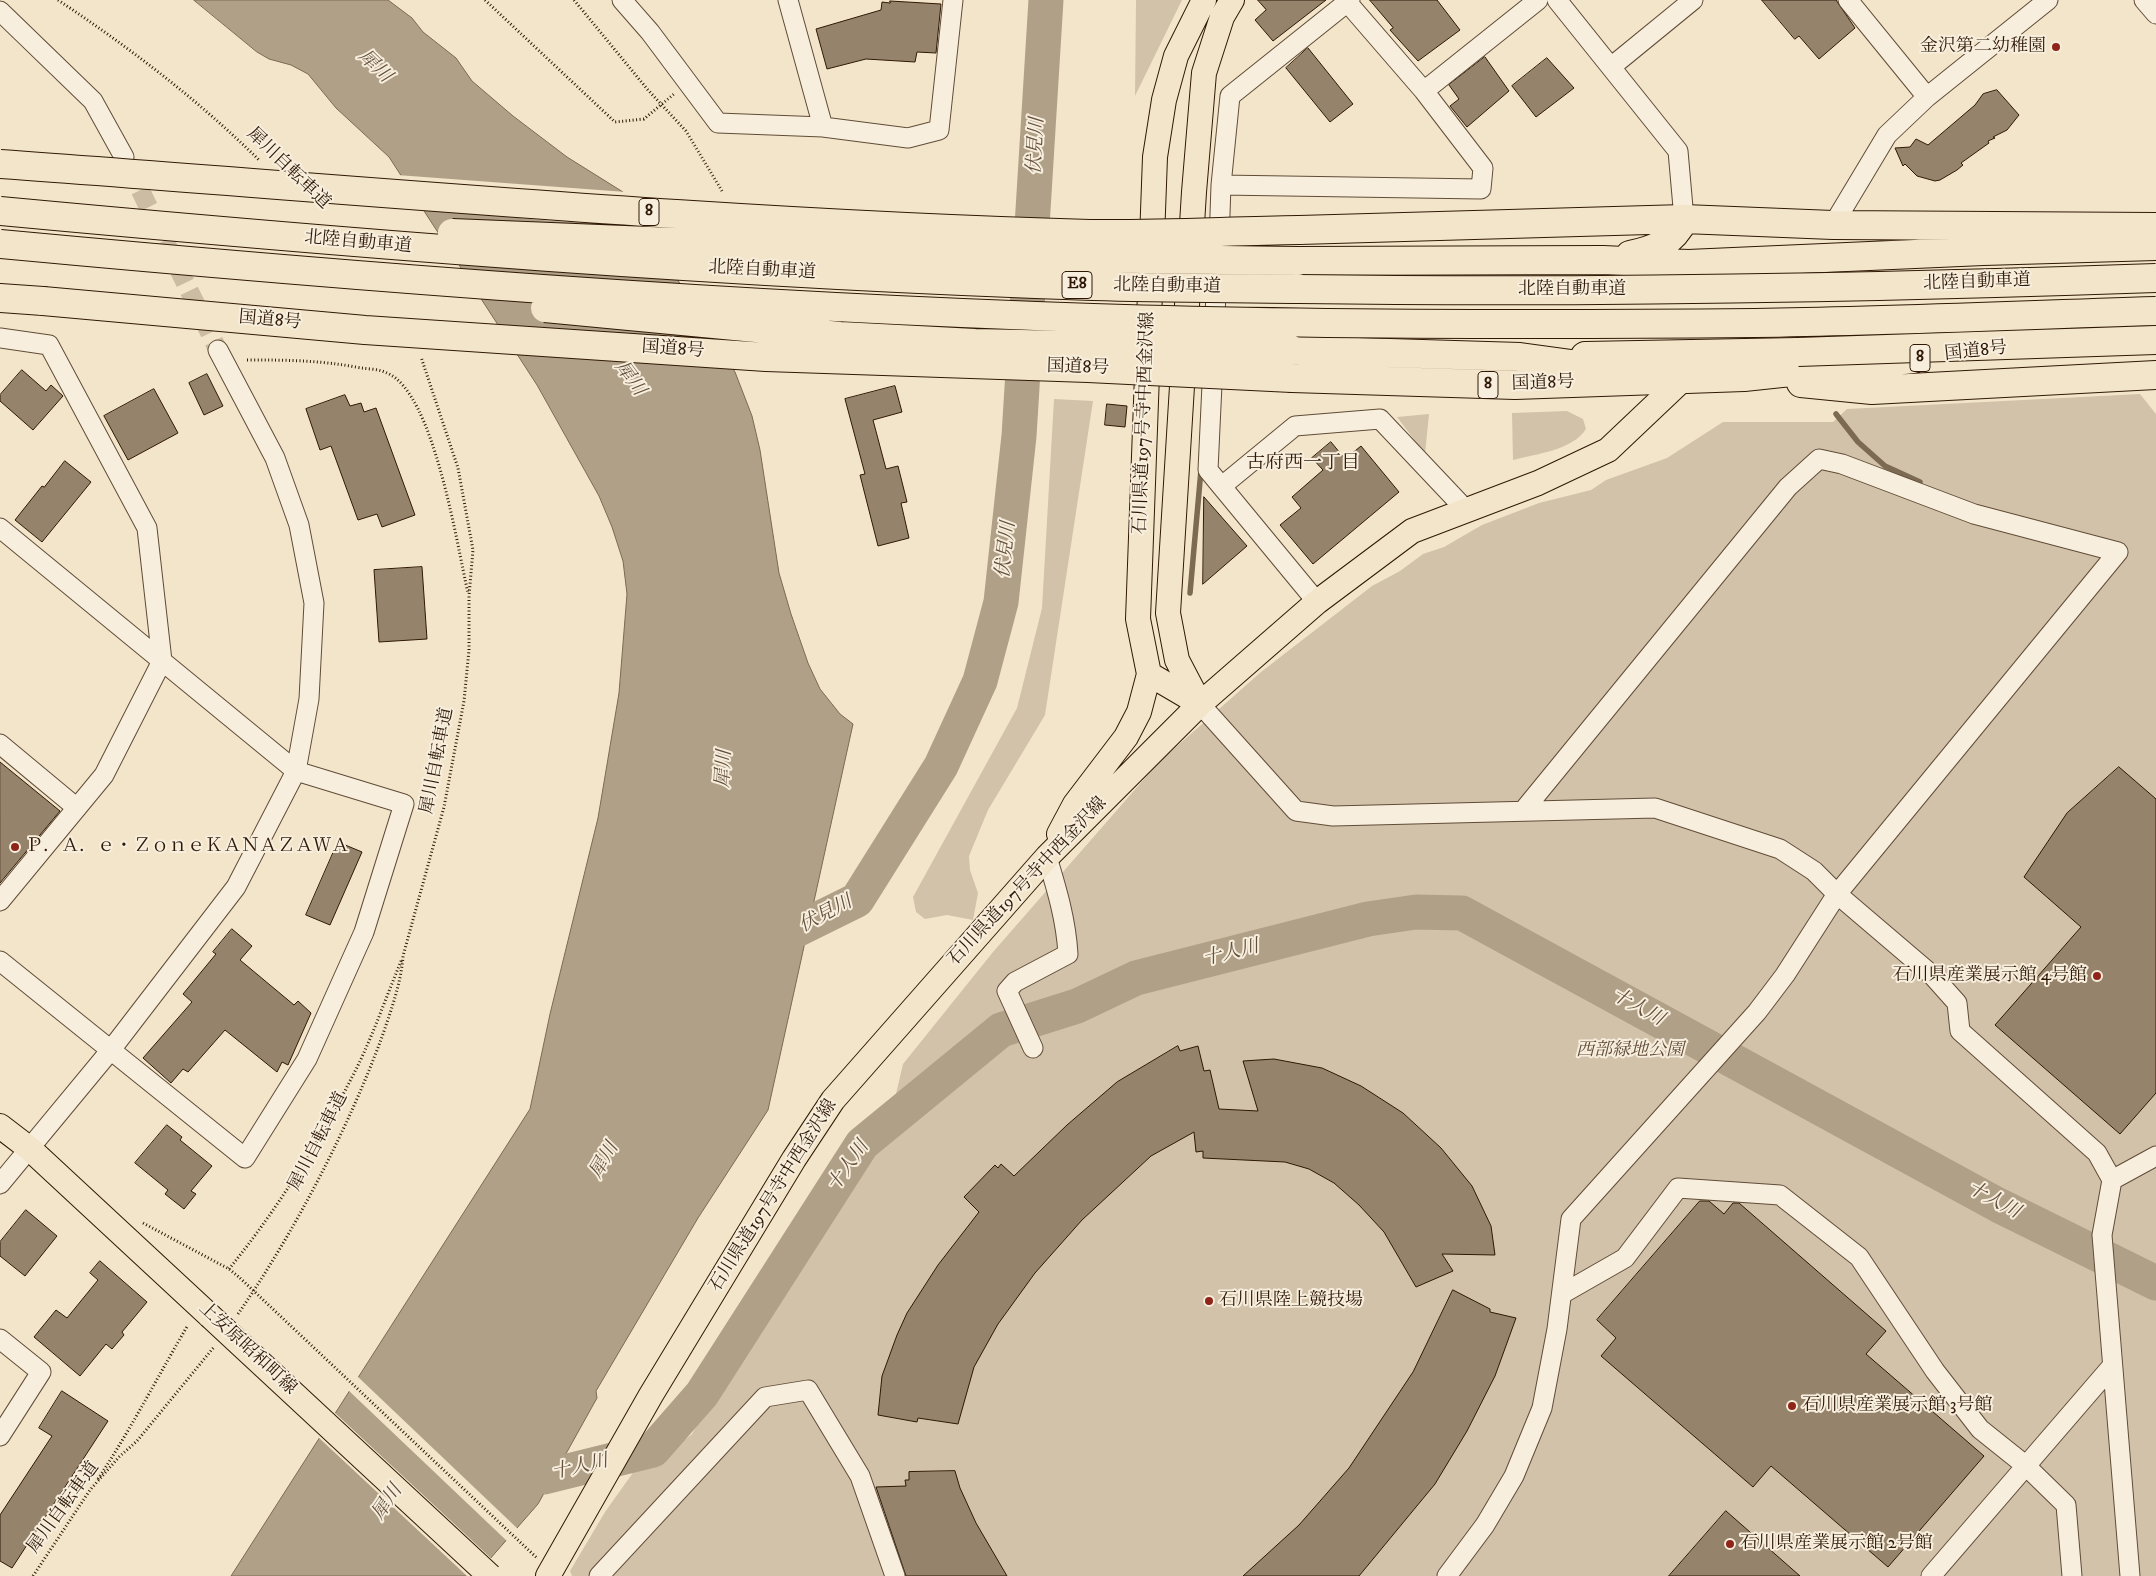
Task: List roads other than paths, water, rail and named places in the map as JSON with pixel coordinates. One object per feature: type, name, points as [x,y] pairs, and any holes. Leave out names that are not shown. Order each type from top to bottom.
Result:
[{"type":"highway","name":"8","points":[[0,164],[527,205],[761,219],[1092,234],[1684,220],[1833,225],[2080,225],[2156,227]]},
{"type":"highway","name":"北陸自動車道","points":[[0,211],[190,229],[534,257],[808,274],[1097,286],[1414,291],[1758,289],[2156,278]]},
{"type":"highway","name":"8","points":[[2080,225],[2156,216]]},
{"type":"highway","points":[[1603,260],[1651,251],[1666,242],[1678,231],[1684,220]]},
{"type":"highway","points":[[190,229],[429,232],[895,251],[987,257],[1298,261],[1603,260],[1688,264],[1983,250],[2156,246]]},
{"type":"highway","name":"北陸自動車道","points":[[0,244],[191,262],[551,291],[814,306],[1094,318],[1420,324],[1760,323],[2156,311]]},
{"type":"highway","points":[[191,262],[284,278],[536,307],[840,336],[976,343],[1520,357],[1798,352],[2156,339]]},
{"type":"highway","name":"国道8号","points":[[0,298],[365,330],[766,357],[1515,385],[1744,377],[2017,348],[2156,339]]},
{"type":"highway","points":[[1520,357],[1684,378]]},
{"type":"highway","points":[[1744,377],[1872,390],[2154,377]]},
{"type":"main road","name":"石川県道197号寺中西金沢線","points":[[1149,674],[1138,619],[1155,157],[1164,100],[1176,56],[1204,0]]},
{"type":"main road","name":"石川県道197号寺中西金沢線","points":[[1200,704],[1177,660],[1168,613],[1194,192],[1204,73],[1222,17],[1232,0]]},
{"type":"main road","name":"石川県道197号寺中西金沢線","points":[[542,1567],[597,1492],[651,1395],[794,1159],[833,1100],[1047,857],[1200,704],[1317,602],[1412,531],[1538,483],[1608,450],[1684,378]]},
{"type":"main road","points":[[1047,857],[1075,804],[1126,737],[1139,712],[1149,674],[1200,704]]},
{"type":"main road","name":"上安原昭和町線","points":[[0,1126],[30,1149],[490,1576]]},
{"type":"street","points":[[622,0],[650,32],[718,123],[823,127],[908,138],[939,130],[953,0]]},
{"type":"street","points":[[788,0],[823,127]]},
{"type":"street","points":[[1424,92],[1538,0]]},
{"type":"street","points":[[1557,0],[1678,151],[1684,220]]},
{"type":"street","points":[[1611,66],[1694,0]]},
{"type":"street","points":[[1848,0],[1927,98]]},
{"type":"street","points":[[1833,225],[1887,135],[1927,98],[2048,0]]},
{"type":"street","points":[[2144,0],[2156,14]]},
{"type":"street","points":[[1221,185],[1481,189],[1483,168],[1424,92],[1348,1],[1230,96],[1221,185],[1208,470],[1317,602]]},
{"type":"street","points":[[0,11],[93,101],[124,157]]},
{"type":"street","points":[[0,338],[49,345],[147,528],[162,661],[104,774],[0,901]]},
{"type":"street","points":[[0,1184],[110,1050],[236,887],[296,771],[309,699],[314,603],[299,525],[275,458],[218,350]]},
{"type":"street","points":[[1222,486],[1295,426],[1380,419],[1466,510]]},
{"type":"street","points":[[1447,1576],[1485,1525],[1514,1476],[1538,1417],[1562,1294],[1571,1219],[1757,1012],[1786,975],[1837,894],[2118,552],[1974,514],[1842,464],[1819,459],[1788,487],[1523,811]]},
{"type":"street","points":[[0,528],[296,771],[404,804],[364,932],[307,1060],[245,1158],[0,961]]},
{"type":"street","points":[[1200,704],[1296,811],[1333,816],[1655,808],[1780,849],[1814,871],[1837,894],[1932,975],[1957,1003],[1960,1031],[2098,1153],[2112,1180],[2102,1235],[2130,1576]]},
{"type":"street","points":[[0,744],[77,808]]},
{"type":"street","points":[[1033,1048],[1007,991],[1015,982],[1068,954],[1067,929],[1062,902],[1047,857]]},
{"type":"street","points":[[2112,1180],[2156,1156]]},
{"type":"street","points":[[1562,1294],[1625,1258],[1678,1188],[1780,1196],[1859,1257],[1935,1371],[1980,1429],[2025,1465],[2066,1504],[2072,1576]]},
{"type":"street","points":[[0,1340],[41,1372],[0,1436]]},
{"type":"street","points":[[1931,1576],[2112,1366]]},
{"type":"street","points":[[599,1576],[765,1398],[808,1390],[860,1476],[895,1576]]},
{"type":"water","name":"犀川","points":[[194,0],[388,0],[412,18],[423,32],[456,58],[472,81],[513,116],[567,157],[623,192],[735,372],[752,416],[760,450],[779,573],[791,614],[808,663],[820,689],[840,714],[853,724],[768,1110],[698,1218],[596,1391],[597,1398],[538,1504],[475,1576],[231,1576],[530,1109],[550,1014],[598,818],[619,693],[627,594],[623,561],[599,496],[537,385],[389,157],[336,108],[308,74],[291,65],[269,59],[257,52]]},
{"type":"waterway","name":"伏見川","points":[[766,945],[857,900],[941,766],[980,681],[1001,602],[1019,436],[1046,0]]},
{"type":"waterway","points":[[1836,414],[1858,442],[1885,466],[1920,482]]},
{"type":"waterway","points":[[1190,593],[1201,470]]},
{"type":"waterway","name":"十人川","points":[[514,1455],[544,1477],[653,1450],[702,1394],[862,1144],[1001,1030],[1077,1006],[1136,978],[1368,919],[1416,912],[1462,913],[1998,1205],[2156,1283]]},
{"type":"tunnel","points":[[128,165],[218,350]]},
{"type":"place","name":"金沢第二幼稚園","points":[[2056,47]]},
{"type":"place","name":"Ｐ．Ａ．ｅ・ＺｏｎｅＫＡＮＡＺＡＷＡ","points":[[15,847]]},
{"type":"place","name":"石川県産業展示館 4号館","points":[[2097,976]]},
{"type":"place","name":"石川県陸上競技場","points":[[1209,1301]]},
{"type":"place","name":"石川県産業展示館 3号館","points":[[1792,1406]]},
{"type":"place","name":"石川県産業展示館 2号館","points":[[1730,1544]]},
{"type":"district","name":"古府西一丁目","points":[[1303,464]]},
{"type":"park label","name":"西部緑地公園","points":[[1630,1051]]}]
